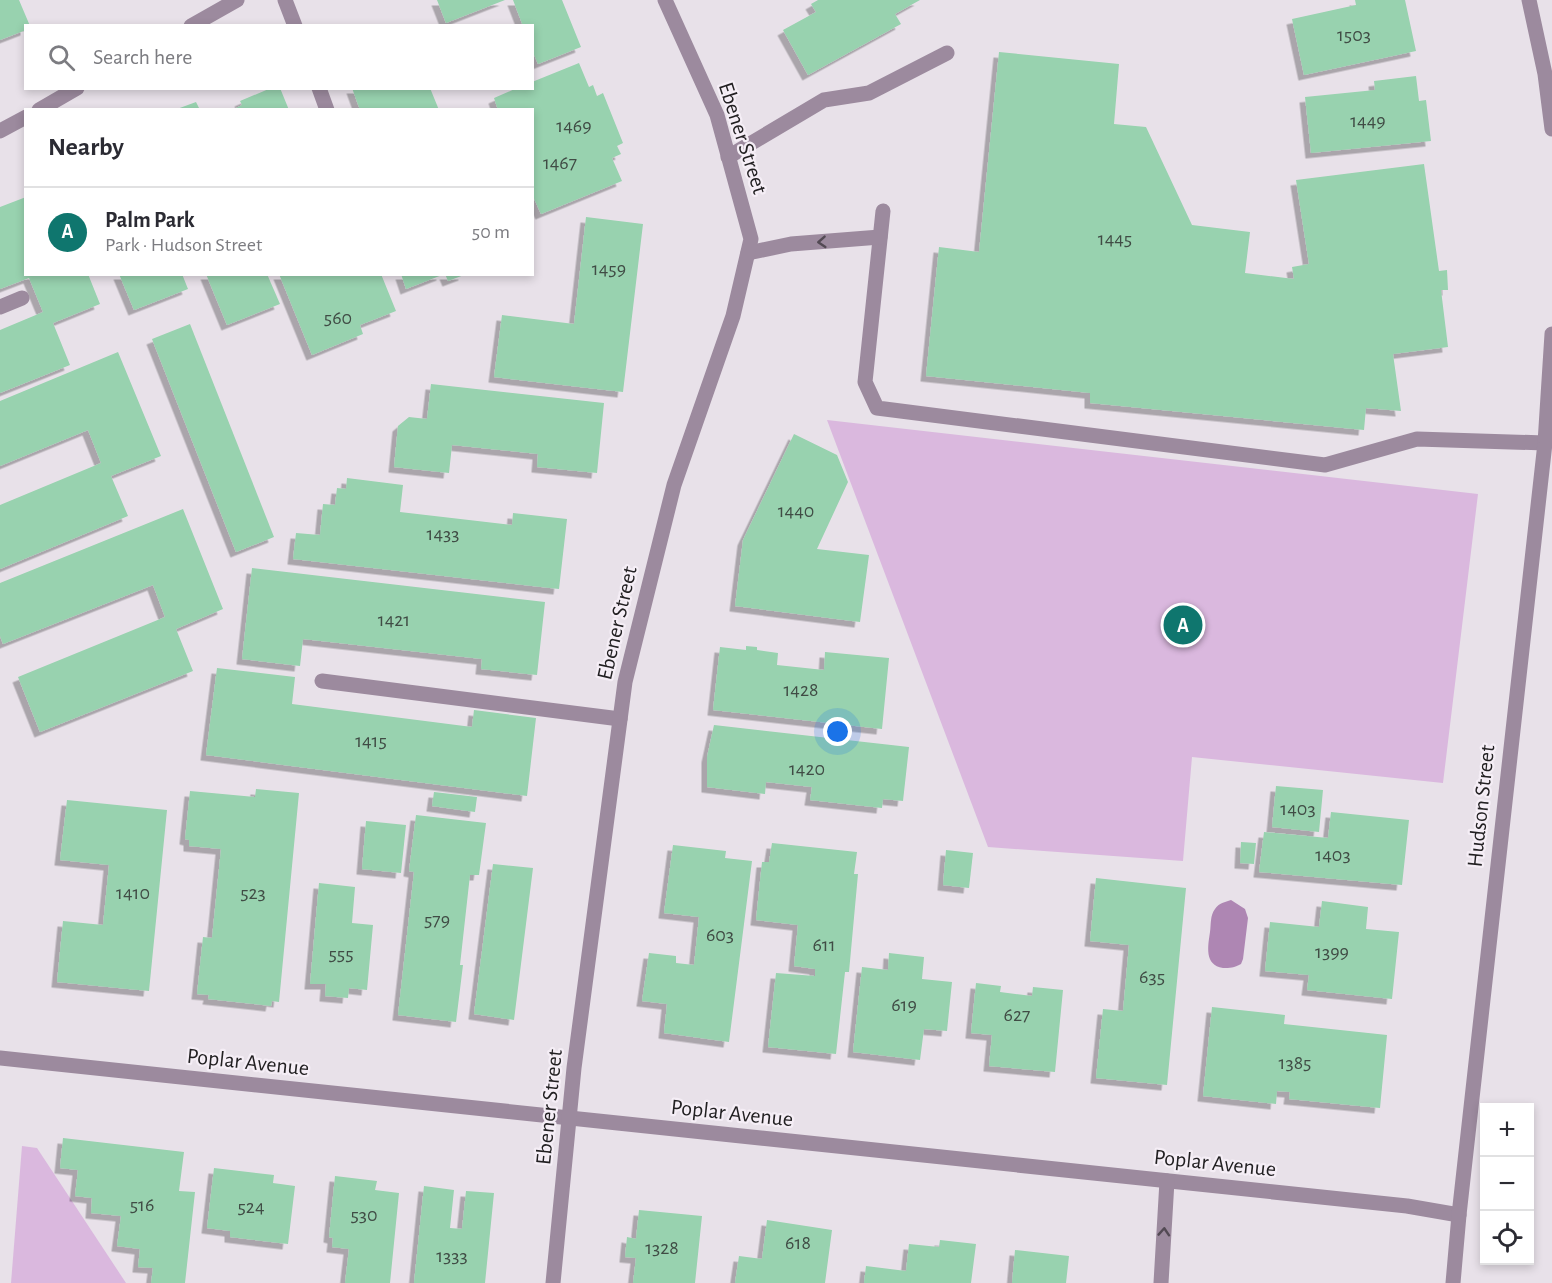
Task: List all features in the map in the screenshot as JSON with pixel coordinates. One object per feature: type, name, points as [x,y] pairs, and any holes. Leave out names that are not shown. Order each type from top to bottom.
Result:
[{"type":"street","points":[[195,24],[237,0]]},
{"type":"street","points":[[285,0],[294,24]]},
{"type":"street","name":"Ebener Street","points":[[553,1283],[569,1119],[625,682],[674,485],[733,316],[751,239],[717,115],[665,0]]},
{"type":"street","points":[[1529,0],[1549,73],[1552,129]]},
{"type":"street","points":[[728,157],[824,100],[869,93],[947,52]]},
{"type":"street","points":[[42,108],[74,90]]},
{"type":"street","points":[[320,90],[326,108]]},
{"type":"street","points":[[0,131],[24,118]]},
{"type":"street","points":[[883,211],[865,382],[877,408],[1325,465],[1418,439],[1545,443]]},
{"type":"street","points":[[748,253],[790,244],[880,237]]},
{"type":"street","points":[[0,307],[22,298]]},
{"type":"street","name":"Hudson Street","points":[[1453,1283],[1458,1215],[1545,443],[1552,334]]},
{"type":"street","points":[[322,681],[620,718]]},
{"type":"street","name":"Poplar Avenue","points":[[0,1058],[1407,1206],[1458,1215]]},
{"type":"street","points":[[1161,1283],[1167,1181]]},
{"type":"shaded area","points":[[827,420],[1478,494],[1443,783],[1192,757],[1183,861],[988,847]]},
{"type":"shaded area","points":[[1231,900],[1245,909],[1248,918],[1241,964],[1223,968],[1210,959],[1211,920],[1213,911],[1217,907]]},
{"type":"shaded area","points":[[22,1146],[37,1148],[126,1283],[11,1283]]},
{"type":"building","points":[[0,0],[19,0],[29,24],[24,24],[24,31],[0,40]]},
{"type":"building","points":[[437,0],[505,0],[446,23]]},
{"type":"building","points":[[513,0],[562,0],[581,47],[538,64],[534,55],[534,24],[522,24]]},
{"type":"building","points":[[818,0],[920,0],[895,14],[901,24],[808,75],[783,30],[816,12],[811,4]]},
{"type":"building","points":[[1355,0],[1405,0],[1416,51],[1304,75],[1292,19],[1356,5]]},
{"type":"building","points":[[999,52],[1119,64],[1114,124],[1146,127],[1192,225],[1250,232],[1245,273],[1294,279],[1292,267],[1309,264],[1296,180],[1424,164],[1439,271],[1447,270],[1448,290],[1441,290],[1448,347],[1393,354],[1401,411],[1366,408],[1364,430],[1090,403],[1090,393],[926,376],[939,247],[979,252]]},
{"type":"building","points":[[579,63],[589,87],[593,85],[597,96],[603,93],[623,143],[617,146],[621,154],[612,158],[622,181],[541,214],[534,198],[534,108],[497,108],[494,98],[512,90],[534,90],[534,81]]},
{"type":"building","points":[[1416,76],[1419,101],[1426,100],[1431,141],[1311,153],[1305,97],[1375,90],[1374,81]]},
{"type":"building","points":[[266,90],[281,90],[288,108],[236,108],[242,105],[240,101]]},
{"type":"building","points":[[353,90],[431,90],[438,108],[359,108]]},
{"type":"building","points":[[196,102],[199,108],[180,108]]},
{"type":"building","points":[[24,198],[24,276],[89,276],[100,304],[53,323],[70,365],[0,393],[0,330],[43,312],[29,278],[0,289],[0,207]]},
{"type":"building","points":[[586,217],[643,224],[623,392],[494,377],[502,315],[574,324]]},
{"type":"building","points":[[120,276],[183,276],[188,289],[134,310]]},
{"type":"building","points":[[207,276],[268,276],[280,304],[227,325]]},
{"type":"building","points":[[280,276],[382,276],[396,311],[360,325],[363,334],[312,355]]},
{"type":"building","points":[[402,276],[439,276],[406,289]]},
{"type":"building","points":[[446,276],[461,276],[448,281]]},
{"type":"building","points":[[190,324],[274,537],[236,552],[152,339]]},
{"type":"building","points":[[118,352],[161,456],[111,476],[128,516],[0,569],[0,505],[101,463],[88,430],[0,466],[0,401]]},
{"type":"building","points":[[431,384],[604,403],[597,473],[537,467],[538,454],[452,445],[449,473],[394,467],[398,426],[409,417],[427,419]]},
{"type":"building","points":[[794,434],[837,455],[848,482],[817,549],[869,555],[860,622],[735,606],[743,540]]},
{"type":"building","points":[[347,478],[403,485],[400,512],[512,525],[513,513],[567,519],[559,589],[293,559],[296,533],[320,535],[323,504],[335,505],[337,488],[346,489]]},
{"type":"building","points":[[183,509],[223,609],[176,629],[193,671],[40,732],[18,677],[165,617],[153,585],[3,644],[0,636],[0,583]]},
{"type":"building","points":[[252,568],[545,602],[537,675],[481,669],[482,659],[303,639],[300,666],[242,659]]},
{"type":"building","points":[[746,646],[778,653],[777,665],[824,670],[825,652],[889,658],[882,729],[713,710],[720,647],[746,650]]},
{"type":"building","points":[[217,668],[295,677],[292,704],[472,727],[474,710],[536,718],[527,796],[206,755]]},
{"type":"building","points":[[714,725],[909,747],[903,801],[883,799],[882,808],[810,800],[812,787],[766,782],[765,794],[707,787],[707,757]]},
{"type":"building","points":[[1276,786],[1323,790],[1319,832],[1272,827]]},
{"type":"building","points":[[256,789],[299,793],[279,1002],[272,1001],[271,1006],[208,999],[209,995],[197,994],[203,937],[212,938],[221,849],[189,846],[189,840],[185,839],[190,791],[255,797]]},
{"type":"building","points":[[434,792],[477,797],[475,812],[432,806]]},
{"type":"building","points":[[67,800],[167,810],[149,991],[57,982],[63,921],[103,925],[109,865],[60,860]]},
{"type":"building","points":[[1331,812],[1409,820],[1402,885],[1259,872],[1264,832],[1328,838]]},
{"type":"building","points":[[416,815],[486,823],[479,875],[470,875],[456,1022],[398,1015],[414,872],[409,871]]},
{"type":"building","points":[[366,821],[406,825],[401,873],[362,869]]},
{"type":"building","points":[[1241,842],[1256,843],[1254,864],[1240,863]]},
{"type":"building","points":[[772,843],[857,852],[854,874],[858,874],[849,972],[845,972],[836,1054],[768,1047],[776,973],[815,976],[815,969],[794,966],[798,925],[756,920],[762,862],[769,862]]},
{"type":"building","points":[[673,845],[726,851],[725,858],[752,861],[729,1042],[664,1033],[667,1004],[642,1001],[649,953],[676,956],[676,963],[694,965],[699,917],[664,913]]},
{"type":"building","points":[[946,850],[973,853],[969,888],[943,885]]},
{"type":"building","points":[[493,864],[533,868],[514,1020],[474,1014]]},
{"type":"building","points":[[1096,878],[1186,888],[1167,1085],[1096,1078],[1103,1009],[1123,1011],[1129,945],[1090,941]]},
{"type":"building","points":[[319,883],[355,887],[352,923],[373,925],[367,990],[349,988],[348,998],[325,996],[326,984],[310,984]]},
{"type":"building","points":[[1322,901],[1368,907],[1366,929],[1399,932],[1392,999],[1307,990],[1309,975],[1265,971],[1270,922],[1319,927]]},
{"type":"building","points":[[889,953],[924,957],[922,979],[952,982],[947,1031],[924,1029],[920,1060],[853,1052],[862,967],[888,970]]},
{"type":"building","points":[[976,983],[1001,986],[1000,992],[1032,996],[1033,987],[1063,990],[1055,1072],[989,1066],[992,1035],[971,1033]]},
{"type":"building","points":[[1212,1007],[1285,1015],[1284,1024],[1387,1035],[1380,1108],[1289,1099],[1290,1092],[1277,1091],[1276,1104],[1203,1096]]},
{"type":"building","points":[[63,1138],[184,1152],[179,1191],[195,1192],[185,1283],[151,1283],[153,1268],[138,1267],[140,1249],[117,1246],[121,1216],[91,1213],[92,1198],[75,1196],[78,1170],[60,1168]]},
{"type":"building","points":[[214,1168],[274,1175],[273,1183],[295,1186],[288,1244],[230,1237],[230,1231],[207,1228]]},
{"type":"building","points":[[335,1176],[377,1181],[375,1190],[399,1193],[390,1283],[345,1283],[349,1249],[332,1247],[333,1238],[329,1237]]},
{"type":"building","points":[[424,1186],[454,1190],[450,1228],[462,1229],[466,1191],[494,1193],[485,1283],[414,1283]]},
{"type":"building","points":[[639,1210],[702,1216],[695,1283],[633,1283],[636,1258],[625,1257],[627,1237],[636,1239]]},
{"type":"building","points":[[767,1220],[832,1230],[825,1283],[735,1283],[739,1256],[762,1259]]},
{"type":"building","points":[[940,1240],[976,1244],[971,1283],[864,1283],[866,1266],[906,1271],[909,1244],[939,1247]]},
{"type":"building","points":[[1015,1250],[1069,1256],[1066,1283],[1012,1283]]},
{"type":"place","name":"Palm Park","points":[[1183,625]]}]
